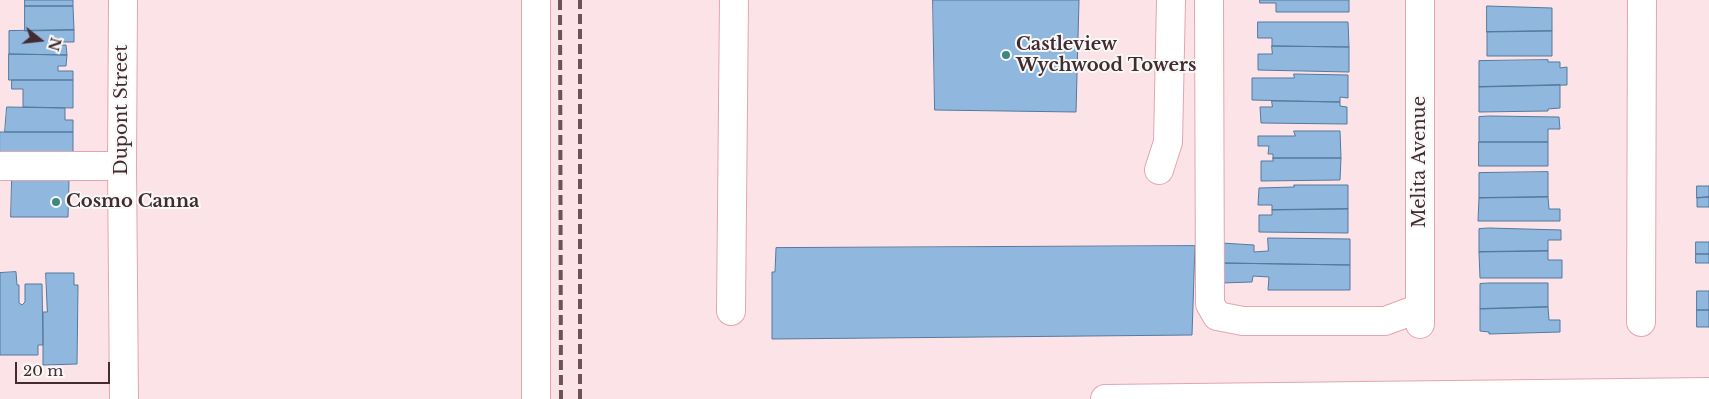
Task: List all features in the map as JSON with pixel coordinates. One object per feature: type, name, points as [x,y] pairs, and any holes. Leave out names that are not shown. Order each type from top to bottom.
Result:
[{"type":"main road","name":"Dupont Street","points":[[123,0],[124,399]]},
{"type":"main road","points":[[536,0],[536,399]]},
{"type":"main road","points":[[731,311],[734,0]]},
{"type":"main road","points":[[1159,170],[1168,142],[1171,0]]},
{"type":"main road","name":"Melita Avenue","points":[[1209,0],[1210,304],[1217,316],[1243,321],[1385,321],[1420,316],[1420,0]]},
{"type":"main road","points":[[1640,322],[1642,0]]},
{"type":"main road","points":[[0,166],[122,166]]},
{"type":"main road","points":[[1105,399],[1709,392]]},
{"type":"building","points":[[25,0],[73,0],[73,6],[25,6]]},
{"type":"building","name":"Castleview Wychwood Towers","points":[[933,0],[1079,0],[1076,112],[935,110]]},
{"type":"building","points":[[1260,0],[1349,0],[1349,12],[1276,12],[1276,3],[1260,3]]},
{"type":"building","points":[[25,6],[73,6],[74,30],[25,31]]},
{"type":"building","points":[[1487,6],[1552,8],[1552,31],[1487,32]]},
{"type":"building","points":[[1258,22],[1348,22],[1349,47],[1272,46],[1272,38],[1258,38]]},
{"type":"building","points":[[74,30],[74,42],[58,42],[58,45],[66,45],[67,55],[9,54],[9,31]]},
{"type":"building","points":[[1552,31],[1552,56],[1487,56],[1487,32]]},
{"type":"building","points":[[1272,46],[1349,47],[1349,72],[1258,70],[1258,54],[1272,54]]},
{"type":"building","points":[[9,54],[67,55],[66,66],[58,66],[58,71],[73,71],[73,80],[9,80]]},
{"type":"building","points":[[1548,60],[1548,62],[1560,62],[1560,68],[1567,67],[1567,85],[1479,87],[1479,61]]},
{"type":"building","points":[[1294,74],[1348,75],[1348,98],[1340,97],[1340,102],[1252,100],[1252,78],[1294,78]]},
{"type":"building","points":[[12,80],[73,80],[73,108],[23,107],[23,89],[12,89]]},
{"type":"building","points":[[1560,85],[1560,108],[1548,109],[1548,111],[1479,112],[1479,87]]},
{"type":"building","points":[[1272,101],[1340,102],[1340,106],[1347,107],[1347,124],[1261,123],[1260,107],[1272,107]]},
{"type":"building","points":[[7,107],[65,108],[65,120],[73,120],[73,132],[5,132]]},
{"type":"building","points":[[1479,117],[1559,117],[1560,129],[1548,129],[1548,142],[1479,142]]},
{"type":"building","points":[[1294,131],[1340,131],[1341,158],[1273,158],[1273,154],[1268,154],[1269,146],[1258,146],[1258,136],[1295,136]]},
{"type":"building","points":[[0,132],[73,132],[73,155],[0,159]]},
{"type":"building","points":[[1479,142],[1548,142],[1548,166],[1479,166]]},
{"type":"building","points":[[1273,158],[1341,158],[1340,180],[1261,181],[1261,161],[1273,161]]},
{"type":"building","points":[[1548,172],[1548,197],[1479,198],[1479,173]]},
{"type":"building","points":[[12,180],[69,180],[68,217],[11,217]]},
{"type":"building","points":[[1294,185],[1348,185],[1348,209],[1272,210],[1272,205],[1258,205],[1259,188],[1294,187]]},
{"type":"building","points":[[1697,186],[1709,186],[1709,197],[1697,198]]},
{"type":"building","points":[[1548,197],[1549,209],[1560,209],[1560,221],[1478,221],[1479,198]]},
{"type":"building","points":[[1709,197],[1709,207],[1697,207],[1697,198]]},
{"type":"building","points":[[1348,209],[1348,233],[1259,232],[1259,215],[1272,215],[1272,210]]},
{"type":"building","points":[[1479,229],[1561,230],[1561,240],[1548,240],[1548,251],[1479,252]]},
{"type":"building","points":[[1268,238],[1350,239],[1350,265],[1221,263],[1221,243],[1254,245],[1254,252],[1268,251]]},
{"type":"building","points":[[1696,242],[1709,242],[1709,254],[1696,254]]},
{"type":"building","points":[[1195,246],[1192,335],[772,339],[772,272],[775,272],[776,248]]},
{"type":"building","points":[[1548,251],[1548,260],[1562,260],[1562,278],[1480,278],[1479,252]]},
{"type":"building","points":[[1696,254],[1709,254],[1709,263],[1696,263]]},
{"type":"building","points":[[1221,263],[1350,265],[1350,290],[1268,290],[1269,277],[1253,276],[1252,282],[1221,283]]},
{"type":"building","points":[[16,272],[17,285],[19,285],[19,303],[22,305],[25,302],[25,284],[42,284],[43,345],[38,345],[38,355],[0,355],[0,273]]},
{"type":"building","points":[[46,273],[74,273],[74,285],[78,285],[77,364],[43,365],[43,312],[47,312]]},
{"type":"building","points":[[1548,283],[1548,307],[1480,309],[1480,284]]},
{"type":"building","points":[[1697,291],[1709,291],[1709,310],[1697,310]]},
{"type":"building","points":[[1548,307],[1549,320],[1560,320],[1560,332],[1489,334],[1489,332],[1480,331],[1480,309]]},
{"type":"building","points":[[1697,310],[1709,310],[1709,327],[1697,327]]},
{"type":"railway","points":[[560,0],[561,399]]},
{"type":"railway","points":[[580,0],[580,399]]},
{"type":"place","name":"Castleview Wychwood Towers","points":[[1006,55]]},
{"type":"place","name":"Cosmo Canna","points":[[56,202]]}]
